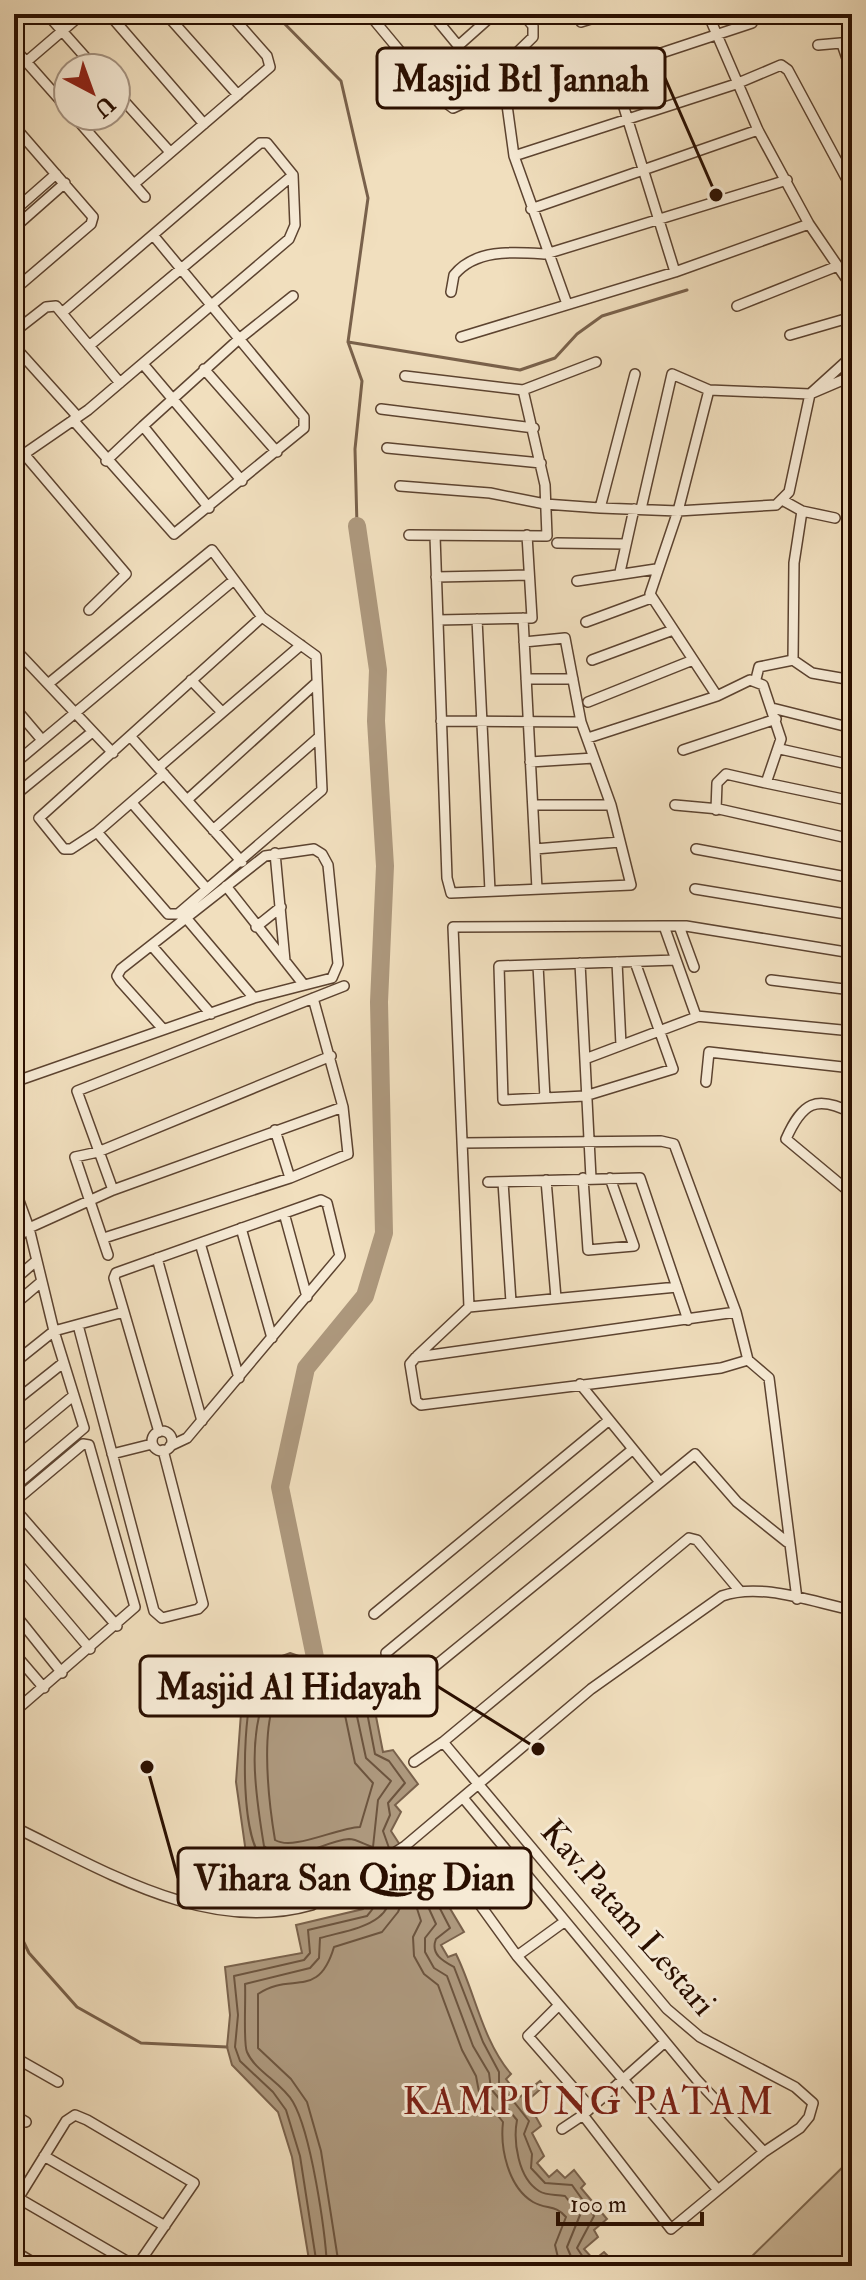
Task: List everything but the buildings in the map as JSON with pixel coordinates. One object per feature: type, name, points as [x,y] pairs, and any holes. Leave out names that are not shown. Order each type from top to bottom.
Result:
[{"type":"street","points":[[47,14],[81,52]]},
{"type":"street","points":[[26,62],[82,14]]},
{"type":"street","points":[[109,14],[204,124]]},
{"type":"street","points":[[166,14],[238,95]]},
{"type":"street","points":[[134,184],[267,70],[271,61],[230,14]]},
{"type":"street","points":[[369,14],[438,97],[453,108],[466,102],[533,37],[533,26],[523,14]]},
{"type":"street","points":[[432,14],[465,54]]},
{"type":"street","points":[[458,46],[494,14]]},
{"type":"street","points":[[581,22],[607,14]]},
{"type":"street","points":[[708,14],[758,130],[809,224],[835,267],[852,287]]},
{"type":"street","points":[[675,272],[630,119],[608,71],[752,23]]},
{"type":"street","points":[[818,45],[847,43],[852,73]]},
{"type":"street","points":[[14,48],[52,91]]},
{"type":"street","points":[[514,156],[736,84],[778,65],[788,70],[852,189]]},
{"type":"street","points":[[507,105],[514,156],[546,254],[567,304]]},
{"type":"street","points":[[132,110],[170,152]]},
{"type":"street","points":[[14,126],[91,212],[93,221],[14,290]]},
{"type":"street","points":[[531,209],[758,130]]},
{"type":"street","points":[[88,132],[145,197]]},
{"type":"street","points":[[14,148],[25,139]]},
{"type":"street","points":[[14,461],[120,383],[294,233],[293,175],[267,143],[260,143],[63,312]]},
{"type":"street","points":[[14,211],[56,174]]},
{"type":"street","points":[[89,346],[293,175]]},
{"type":"street","points":[[451,292],[454,275],[475,259],[511,252],[546,254],[787,180]]},
{"type":"street","points":[[14,228],[65,183]]},
{"type":"street","points":[[461,337],[675,272],[809,224]]},
{"type":"street","points":[[14,346],[76,418],[106,461],[172,534],[209,508],[304,428],[304,417],[153,235]]},
{"type":"street","points":[[737,306],[835,267]]},
{"type":"street","points":[[106,461],[204,369],[293,296]]},
{"type":"street","points":[[14,332],[46,307],[56,306],[120,383]]},
{"type":"street","points":[[790,335],[852,317]]},
{"type":"street","points":[[400,486],[490,493],[545,504],[600,508],[678,511],[776,505],[784,501],[810,394],[852,356]]},
{"type":"street","points":[[405,376],[523,390],[596,362]]},
{"type":"street","points":[[143,364],[242,481]]},
{"type":"street","points":[[204,369],[277,452]]},
{"type":"street","points":[[600,508],[635,374]]},
{"type":"street","points":[[620,572],[672,374],[709,390],[810,394],[852,376]]},
{"type":"street","points":[[409,535],[543,537],[549,533],[541,463],[523,390]]},
{"type":"street","points":[[709,390],[678,511],[656,569],[651,598],[717,696]]},
{"type":"street","points":[[381,409],[534,428]]},
{"type":"street","points":[[143,426],[209,508]]},
{"type":"street","points":[[387,448],[541,463]]},
{"type":"street","points":[[24,454],[126,574],[89,610]]},
{"type":"street","points":[[784,501],[802,511],[835,518]]},
{"type":"street","points":[[793,660],[794,563],[802,511]]},
{"type":"street","points":[[438,620],[532,618],[527,535]]},
{"type":"street","points":[[435,536],[447,878],[451,893],[631,885],[611,805],[581,722],[565,638],[524,642]]},
{"type":"street","points":[[557,543],[625,544]]},
{"type":"street","points":[[48,684],[208,551],[216,552],[262,617],[316,656],[318,738],[324,779],[322,790],[243,864],[178,914],[170,916],[97,832]]},
{"type":"street","points":[[577,581],[620,572],[656,569]]},
{"type":"street","points":[[436,577],[529,575]]},
{"type":"street","points":[[14,764],[234,580]]},
{"type":"street","points":[[586,622],[651,598]]},
{"type":"street","points":[[262,617],[39,818],[67,850],[97,832],[132,803],[221,711],[301,645]]},
{"type":"street","points":[[523,618],[537,889]]},
{"type":"street","points":[[477,619],[490,891]]},
{"type":"street","points":[[592,660],[673,630]]},
{"type":"street","points":[[14,648],[113,753]]},
{"type":"street","points":[[588,702],[693,660]]},
{"type":"street","points":[[756,679],[759,667],[793,660],[812,673],[852,680]]},
{"type":"street","points":[[526,679],[573,679]]},
{"type":"street","points":[[588,738],[717,696],[756,679]]},
{"type":"street","points":[[756,679],[763,685],[776,719],[780,749],[766,783]]},
{"type":"street","points":[[191,680],[221,711]]},
{"type":"street","points":[[187,800],[315,684]]},
{"type":"street","points":[[14,707],[42,740]]},
{"type":"street","points":[[772,708],[852,728]]},
{"type":"street","points":[[683,750],[776,719]]},
{"type":"street","points":[[441,721],[581,722]]},
{"type":"street","points":[[14,796],[91,733]]},
{"type":"street","points":[[130,736],[243,864]]},
{"type":"street","points":[[213,830],[318,738]]},
{"type":"street","points":[[780,749],[852,765]]},
{"type":"street","points":[[530,762],[594,758]]},
{"type":"street","points":[[716,810],[717,783],[726,774],[852,801]]},
{"type":"street","points":[[132,803],[207,889]]},
{"type":"street","points":[[533,805],[611,805]]},
{"type":"street","points":[[675,805],[716,810],[852,839]]},
{"type":"street","points":[[535,849],[620,842]]},
{"type":"street","points":[[14,1082],[254,998],[332,978],[338,970],[328,865],[322,854],[314,849],[275,853],[243,864],[226,886],[117,976],[163,1029]]},
{"type":"street","points":[[696,849],[852,878]]},
{"type":"street","points":[[275,853],[285,962]]},
{"type":"street","points":[[226,886],[304,985]]},
{"type":"street","points":[[695,889],[852,915]]},
{"type":"street","points":[[256,927],[281,907]]},
{"type":"street","points":[[187,919],[254,998]]},
{"type":"street","points":[[664,926],[699,1016]]},
{"type":"street","points":[[679,926],[694,967]]},
{"type":"street","points":[[469,1307],[453,927],[679,926],[852,953]]},
{"type":"street","points":[[152,946],[211,1014]]},
{"type":"street","points":[[635,962],[673,1069],[585,1096],[503,1100],[499,966],[676,960]]},
{"type":"street","points":[[617,962],[621,1045]]},
{"type":"street","points":[[580,963],[589,1141],[588,1250],[634,1246],[610,1178]]},
{"type":"street","points":[[538,965],[545,1098]]},
{"type":"street","points":[[771,980],[852,990]]},
{"type":"street","points":[[113,1190],[77,1091],[344,986]]},
{"type":"street","points":[[104,1238],[290,1178],[348,1154],[343,1107],[313,998]]},
{"type":"street","points":[[585,1059],[699,1016],[852,1031]]},
{"type":"street","points":[[706,1082],[709,1052],[852,1068]]},
{"type":"street","points":[[108,1255],[92,1199],[74,1160],[331,1056]]},
{"type":"street","points":[[852,1113],[826,1102],[812,1105],[798,1116],[786,1139],[852,1194]]},
{"type":"street","points":[[14,1240],[29,1228],[113,1190],[343,1107]]},
{"type":"street","points":[[275,1130],[290,1178]]},
{"type":"street","points":[[462,1143],[589,1141],[674,1144],[736,1312],[748,1360],[769,1378],[787,1542],[797,1599]]},
{"type":"street","points":[[488,1182],[640,1178],[688,1320]]},
{"type":"street","points":[[546,1180],[556,1298]]},
{"type":"street","points":[[503,1182],[511,1302]]},
{"type":"street","points":[[14,1187],[16,1202],[29,1228],[54,1331],[84,1428],[14,1487]]},
{"type":"street","points":[[112,1454],[152,1444],[166,1448],[184,1441],[307,1297],[334,1264],[340,1249],[324,1200],[115,1274],[159,1432]]},
{"type":"street","points":[[284,1213],[307,1297]]},
{"type":"street","points":[[241,1228],[272,1338]]},
{"type":"street","points":[[200,1243],[239,1378]]},
{"type":"street","points":[[157,1258],[202,1421]]},
{"type":"street","points":[[14,1280],[36,1261]]},
{"type":"street","points":[[14,1305],[41,1282]]},
{"type":"street","points":[[677,1287],[469,1307],[410,1364],[416,1401],[421,1405],[721,1368],[748,1360]]},
{"type":"street","points":[[14,1363],[54,1331],[124,1312]]},
{"type":"street","points":[[416,1357],[736,1312]]},
{"type":"street","points":[[78,1325],[154,1611],[162,1618],[198,1609],[203,1604],[166,1448],[170,1435],[159,1432]]},
{"type":"street","points":[[14,1402],[63,1363]]},
{"type":"street","points":[[580,1384],[659,1481]]},
{"type":"street","points":[[14,1445],[73,1396]]},
{"type":"street","points":[[374,1614],[608,1421]]},
{"type":"street","points":[[152,1444],[153,1437],[159,1432]]},
{"type":"street","points":[[14,1502],[83,1444],[89,1445],[135,1604],[132,1613],[44,1688],[15,1708]]},
{"type":"street","points":[[386,1653],[632,1450]]},
{"type":"street","points":[[391,1702],[695,1454],[737,1502],[787,1542]]},
{"type":"street","points":[[14,1508],[117,1626]]},
{"type":"street","points":[[414,1762],[443,1742],[689,1538],[697,1540],[739,1590]]},
{"type":"street","points":[[14,1559],[90,1649]]},
{"type":"street","points":[[14,1827],[146,1889],[218,1910],[256,1915],[312,1905],[405,1846],[591,1689],[702,1608],[739,1590],[852,1610]]},
{"type":"street","points":[[14,1613],[62,1673]]},
{"type":"street","points":[[14,1653],[44,1688]]},
{"type":"street","points":[[443,1742],[478,1786]]},
{"type":"street","name":"Kav.Patam Lestari","points":[[478,1786],[667,2009],[700,2037],[795,2087],[811,2099],[813,2107],[805,2123],[764,2152],[671,2229],[587,2112]]},
{"type":"street","name":"Kav.Patam Lestari","points":[[464,1799],[665,2042],[764,2152]]},
{"type":"street","points":[[465,1884],[517,1956],[718,2190]]},
{"type":"street","points":[[517,1956],[564,1922]]},
{"type":"street","points":[[559,2005],[528,2036],[587,2112]]},
{"type":"street","points":[[562,2129],[587,2112],[665,2042]]},
{"type":"street","points":[[14,2057],[58,2082]]},
{"type":"street","points":[[14,2115],[26,2122]]},
{"type":"street","points":[[75,2115],[185,2175],[194,2185],[136,2266],[16,2202],[66,2121],[75,2115]]},
{"type":"street","points":[[44,2156],[165,2226]]},
{"type":"street","points":[[14,2251],[39,2266]]},
{"type":"shaded area","points":[[852,2158],[852,2266],[742,2266]]},
{"type":"water","points":[[290,1653],[316,1662],[372,1696],[383,1752],[393,1750],[418,1784],[395,1805],[401,1812],[391,1831],[411,1862],[429,1851],[449,1891],[442,1895],[464,1932],[441,1945],[448,1957],[456,1954],[486,2031],[511,2074],[506,2079],[520,2097],[540,2081],[544,2086],[527,2101],[541,2126],[532,2133],[544,2156],[537,2163],[549,2177],[557,2170],[565,2178],[574,2170],[585,2184],[581,2188],[607,2219],[594,2230],[598,2237],[584,2249],[594,2260],[604,2252],[610,2258],[605,2263],[608,2266],[310,2266],[292,2157],[278,2112],[232,2065],[227,2047],[230,2015],[225,1967],[302,1953],[296,1925],[363,1909],[370,1894],[368,1873],[351,1857],[290,1876],[266,1871],[246,1853],[236,1782],[242,1699],[260,1664]]},
{"type":"waterway","points":[[275,14],[341,81],[368,198],[348,342],[362,381],[355,449],[357,526]]},
{"type":"waterway","points":[[348,342],[520,370],[555,358],[577,334],[602,316],[687,290]]},
{"type":"waterway","points":[[316,1662],[280,1487],[306,1368],[365,1296],[384,1233],[379,1002],[385,866],[376,721],[378,670],[357,526]]},
{"type":"waterway","points":[[14,1922],[29,1953],[77,2007],[141,2043],[227,2047]]},
{"type":"place","name":"Masjid Btl Jannah","points":[[716,195]]},
{"type":"place","name":"Masjid Al Hidayah","points":[[538,1749]]},
{"type":"place","name":"Vihara San Qing Dian","points":[[147,1767]]},
{"type":"district","name":"KAMPUNG PATAM","points":[[589,2101]]}]
